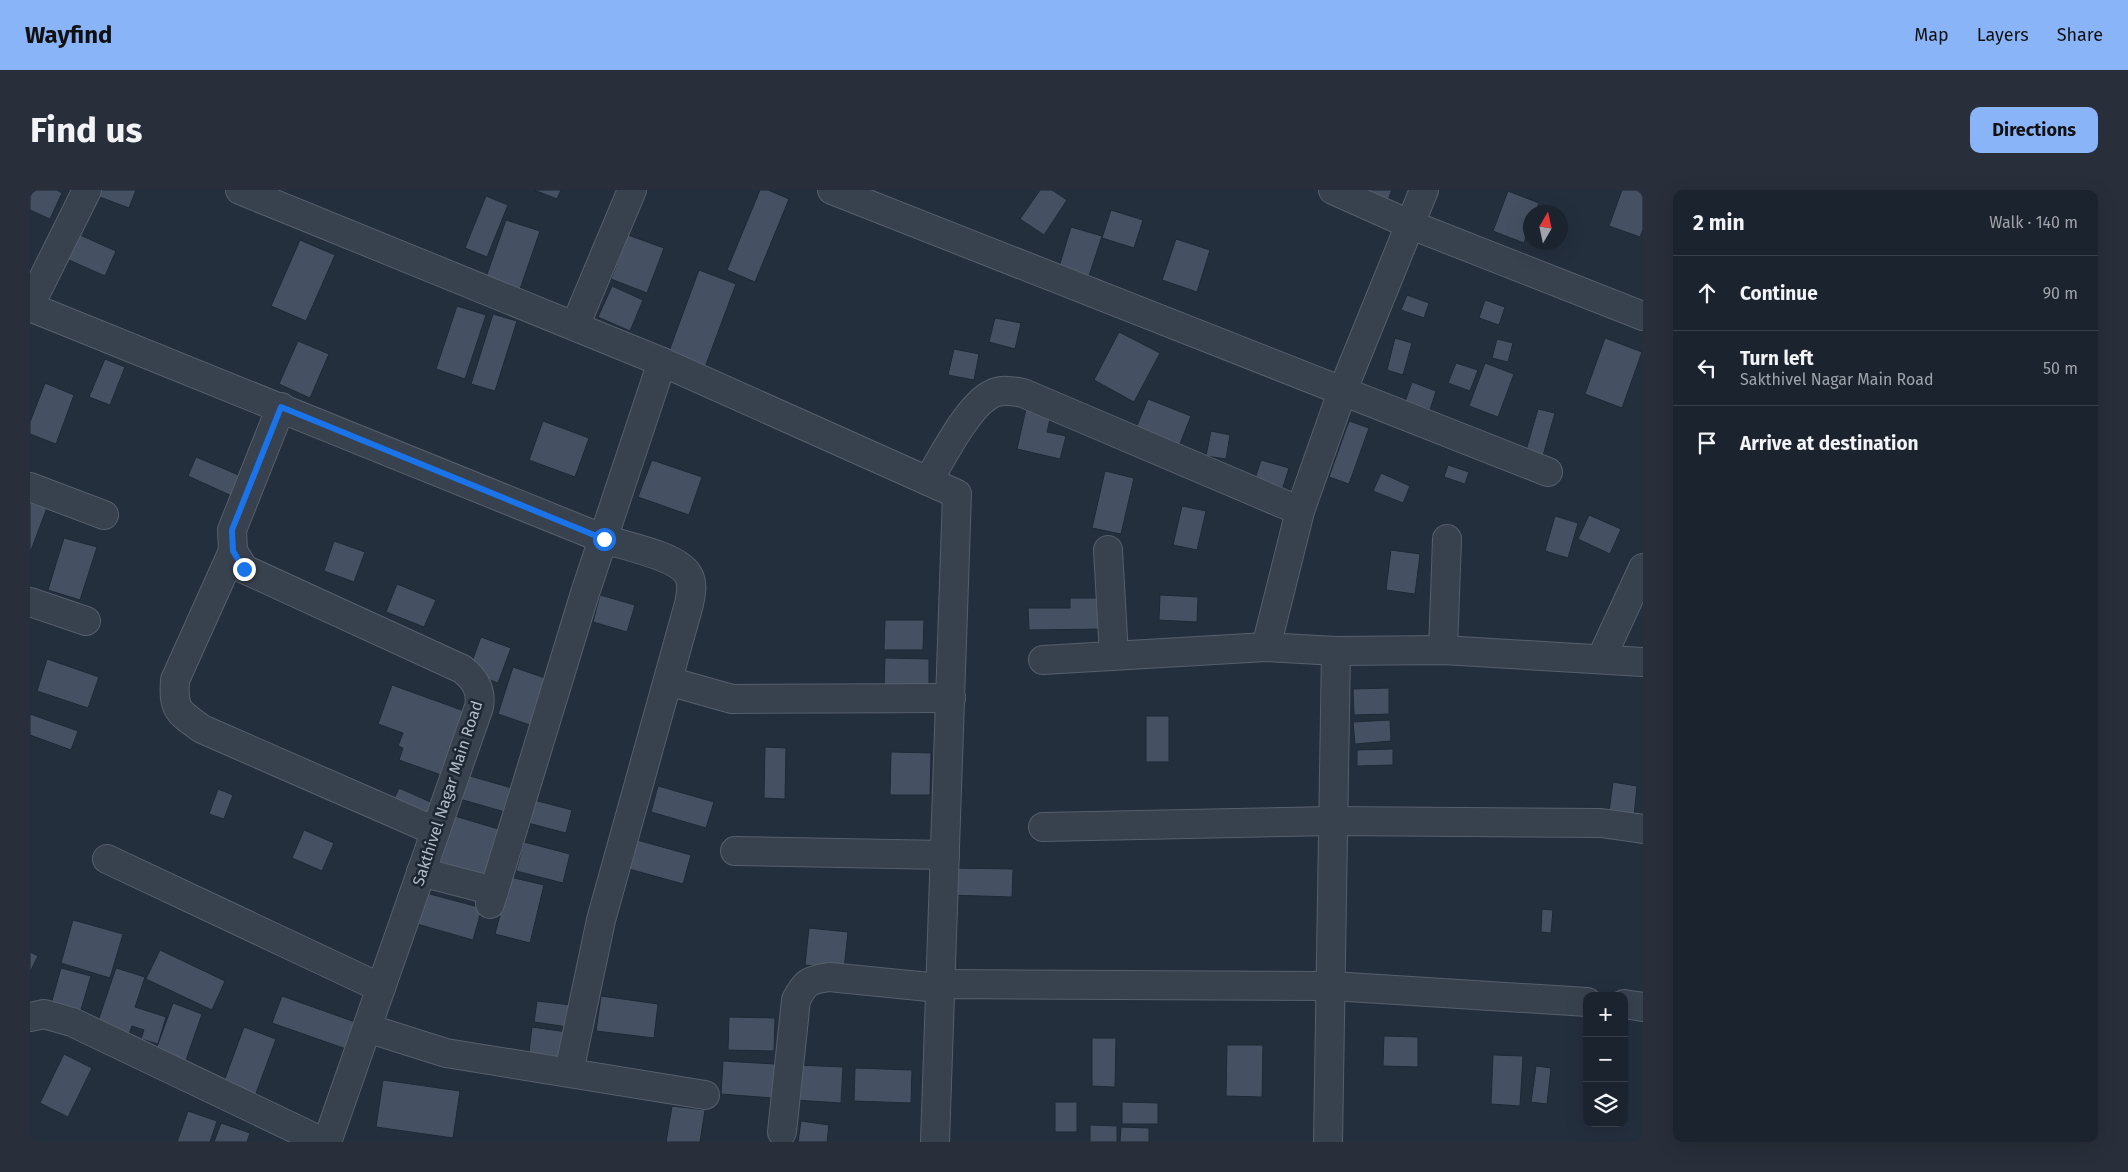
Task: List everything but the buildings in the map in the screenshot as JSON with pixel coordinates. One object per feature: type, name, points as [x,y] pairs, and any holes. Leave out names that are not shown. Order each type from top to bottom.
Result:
[{"type":"street","points":[[87,190],[30,306],[604,539],[673,561],[688,573],[692,587],[689,604],[601,920],[569,1072]]},
{"type":"street","points":[[240,190],[662,362],[957,494],[935,1142]]},
{"type":"street","points":[[575,326],[632,190]]},
{"type":"street","points":[[832,190],[1548,472]]},
{"type":"street","points":[[1333,190],[1409,224],[1643,316]]},
{"type":"street","points":[[1266,647],[1300,512],[1342,392],[1424,190]]},
{"type":"street","points":[[422,872],[492,898],[585,593],[662,362]]},
{"type":"street","points":[[928,481],[975,405],[992,393],[1008,390],[1023,393],[1300,512]]},
{"type":"street","points":[[281,407],[232,530],[233,551],[175,680],[174,701],[184,716],[202,728],[435,831]]},
{"type":"street","points":[[30,487],[104,515]]},
{"type":"street","points":[[1443,650],[1447,539]]},
{"type":"street","points":[[1108,550],[1114,656]]},
{"type":"street","name":"Sakthivel Nagar Main Road","points":[[233,551],[244,569],[462,669],[472,677],[481,696],[479,707],[422,872],[325,1142]]},
{"type":"street","points":[[1601,659],[1643,568]]},
{"type":"street","points":[[30,602],[86,621]]},
{"type":"street","points":[[1043,660],[1266,647],[1336,651],[1443,650],[1643,662]]},
{"type":"street","points":[[1328,1142],[1336,651]]},
{"type":"street","points":[[668,682],[732,699],[951,698]]},
{"type":"street","points":[[1043,826],[1333,821],[1601,823],[1643,829]]},
{"type":"street","points":[[735,850],[945,855]]},
{"type":"street","points":[[107,860],[381,988]]},
{"type":"street","points":[[782,1132],[796,1000],[804,984],[816,979],[829,977],[929,987],[940,984],[1332,986],[1583,1002]]},
{"type":"street","points":[[1628,1005],[1643,1007]]},
{"type":"street","points":[[30,1017],[44,1014],[72,1022],[325,1142]]},
{"type":"street","points":[[367,1028],[446,1053],[705,1095]]},
{"type":"route","points":[[244,569],[233,551],[232,530],[281,407],[604,539]]}]
